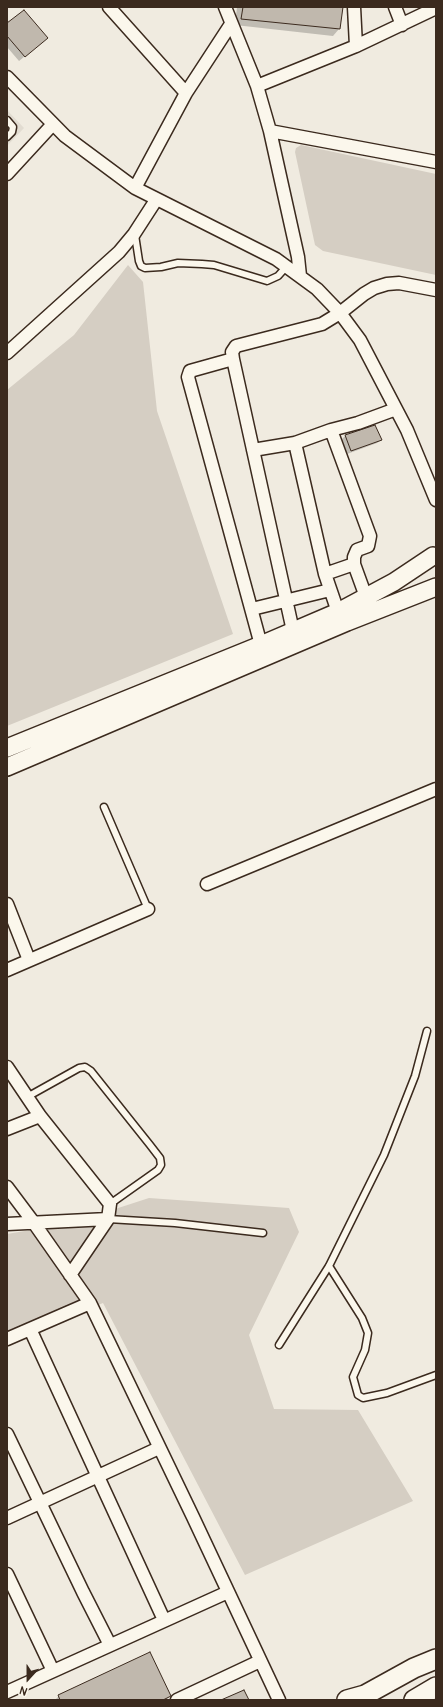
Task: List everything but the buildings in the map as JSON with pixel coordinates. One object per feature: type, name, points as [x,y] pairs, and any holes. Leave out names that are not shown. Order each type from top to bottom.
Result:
[{"type":"main road","points":[[357,1698],[414,1668],[436,1659]]},
{"type":"main road","points":[[414,1700],[436,1687]]},
{"type":"street","points":[[109,7],[186,93]]},
{"type":"street","points":[[225,7],[257,86],[270,131],[298,257],[300,276]]},
{"type":"street","points":[[354,7],[356,46]]},
{"type":"street","points":[[395,7],[402,25]]},
{"type":"street","points":[[257,86],[356,46],[436,8]]},
{"type":"street","points":[[135,188],[186,93],[231,24]]},
{"type":"street","points":[[7,77],[65,136],[135,188],[156,200],[276,259],[317,289],[340,313],[360,340],[407,430],[436,500]]},
{"type":"street","points":[[7,174],[53,124]]},
{"type":"street","points":[[270,131],[436,162]]},
{"type":"street","points":[[7,353],[119,252],[134,234],[156,200]]},
{"type":"street","points":[[293,631],[232,352],[236,346],[322,324],[340,313],[364,294],[374,288],[387,284],[399,283],[436,290]]},
{"type":"street","points":[[233,359],[190,371],[188,377],[261,645]]},
{"type":"street","points":[[253,450],[295,443],[396,409]]},
{"type":"street","points":[[331,430],[370,536],[368,546],[357,550],[354,554],[354,564],[366,598]]},
{"type":"street","points":[[295,443],[325,574],[338,612]]},
{"type":"street","points":[[7,748],[261,645],[338,612],[366,598],[435,556]]},
{"type":"street","points":[[325,574],[354,564]]},
{"type":"street","points":[[7,767],[348,622],[436,588]]},
{"type":"street","points":[[252,609],[286,602],[330,590]]},
{"type":"street","points":[[207,884],[436,790]]},
{"type":"street","points":[[7,904],[29,960]]},
{"type":"street","points":[[7,970],[148,910]]},
{"type":"street","points":[[7,1067],[40,1116],[110,1204],[108,1219],[70,1274]]},
{"type":"street","points":[[7,1129],[40,1116]]},
{"type":"street","points":[[7,1187],[34,1222],[90,1303],[279,1700]]},
{"type":"street","points":[[7,1224],[108,1219]]},
{"type":"street","points":[[7,1339],[90,1303]]},
{"type":"street","points":[[30,1329],[164,1620]]},
{"type":"street","points":[[7,1434],[110,1645]]},
{"type":"street","points":[[7,1518],[159,1448]]},
{"type":"street","points":[[7,1574],[53,1670]]},
{"type":"street","points":[[7,1692],[228,1592]]},
{"type":"street","points":[[177,1700],[260,1661]]},
{"type":"lane","points":[[7,120],[13,127],[12,132],[7,137]]},
{"type":"lane","points":[[134,234],[139,261],[141,266],[145,268],[161,267],[178,263],[214,265],[268,280],[278,276],[287,266]]},
{"type":"lane","points":[[104,807],[148,910]]},
{"type":"lane","points":[[279,1345],[329,1266],[384,1155],[416,1076],[427,1031]]},
{"type":"lane","points":[[27,1097],[78,1068],[85,1067],[91,1071],[150,1145],[160,1158],[161,1165],[158,1170],[110,1204]]},
{"type":"lane","points":[[108,1219],[175,1223],[263,1233]]},
{"type":"lane","points":[[329,1266],[362,1318],[368,1333],[365,1350],[353,1377],[358,1395],[363,1398],[387,1393],[436,1375]]},
{"type":"shaded area","points":[[7,110],[24,128],[7,146]]},
{"type":"shaded area","points":[[301,145],[436,174],[436,275],[323,251],[315,245],[295,152],[296,148]]},
{"type":"shaded area","points":[[128,265],[143,282],[157,411],[233,634],[7,726],[7,390],[74,335]]},
{"type":"shaded area","points":[[149,1198],[289,1208],[299,1232],[249,1335],[274,1409],[358,1410],[413,1501],[245,1575],[103,1303],[7,1343],[7,1234],[72,1223]]}]
